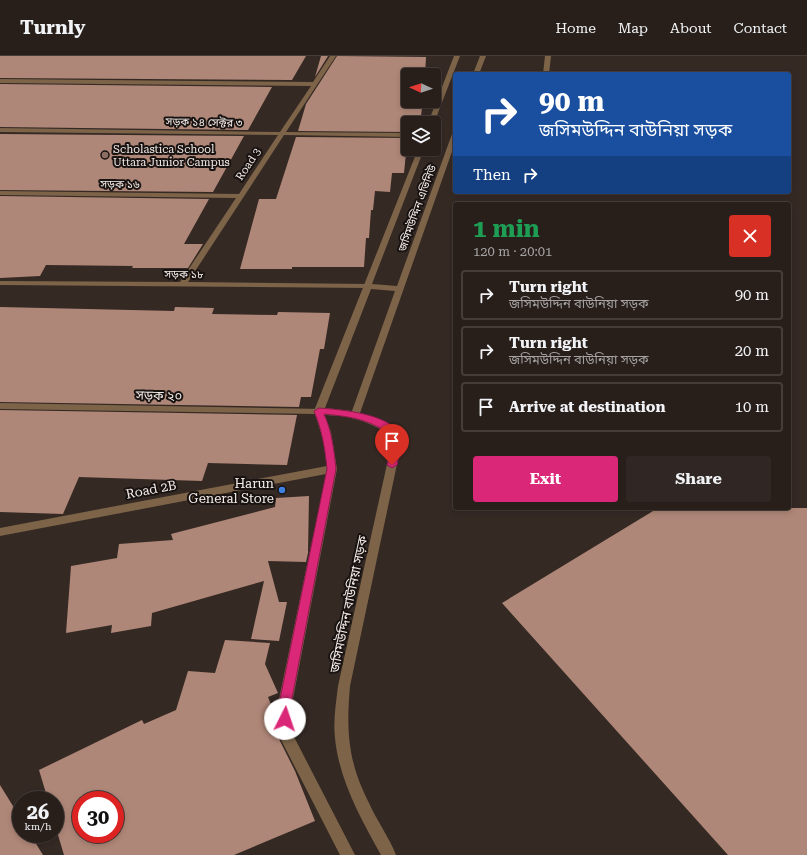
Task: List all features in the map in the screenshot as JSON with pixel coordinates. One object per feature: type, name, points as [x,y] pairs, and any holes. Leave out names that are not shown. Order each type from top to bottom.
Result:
[{"type":"street","name":"Road 3","points":[[182,284],[280,133],[333,56]]},
{"type":"street","points":[[434,116],[457,56]]},
{"type":"street","points":[[477,72],[483,56]]},
{"type":"street","points":[[546,72],[548,56]]},
{"type":"street","points":[[0,81],[314,84]]},
{"type":"street","name":"সড়ক ১৪ সেক্টর ৩","points":[[0,130],[401,135]]},
{"type":"street","name":"জসিমউদ্দিন এভিনিউ","points":[[355,414],[453,140]]},
{"type":"street","name":"জসিমউদ্দিন এভিনিউ","points":[[319,411],[418,156]]},
{"type":"street","name":"সড়ক ১৬","points":[[0,193],[239,196]]},
{"type":"street","name":"সড়ক ১৮","points":[[0,283],[367,286]]},
{"type":"street","points":[[367,286],[400,289]]},
{"type":"street","name":"সড়ক ২০","points":[[0,406],[319,411]]},
{"type":"street","points":[[319,411],[325,426],[332,469],[285,704],[285,734],[348,855]]},
{"type":"street","name":"জসিমউদ্দিন বাউনিয়া সড়ক","points":[[319,411],[355,414],[382,424],[398,436],[344,686],[341,721],[346,760],[362,806],[389,855]]},
{"type":"street","name":"Road 2B","points":[[0,532],[332,469]]},
{"type":"building","points":[[0,56],[306,56],[292,80],[0,78]]},
{"type":"building","points":[[321,56],[328,56],[315,77]]},
{"type":"building","points":[[337,56],[426,57],[425,68],[401,68],[401,108],[422,108],[421,116],[401,116],[401,132],[298,131],[306,104]]},
{"type":"building","points":[[0,84],[272,87],[248,130],[0,127]]},
{"type":"building","points":[[0,134],[244,136],[213,192],[0,190]]},
{"type":"building","points":[[296,137],[401,138],[401,156],[406,156],[404,173],[392,173],[390,192],[375,191],[373,210],[371,210],[369,238],[366,238],[364,267],[240,269],[259,199],[276,199]]},
{"type":"building","points":[[0,196],[209,199],[184,244],[203,244],[188,268],[46,265],[40,276],[0,278]]},
{"type":"building","points":[[0,307],[174,311],[175,307],[214,308],[212,314],[277,315],[278,312],[330,313],[324,349],[320,349],[311,397],[301,397],[299,407],[0,402]]},
{"type":"building","points":[[0,410],[297,415],[287,465],[208,463],[202,481],[79,477],[63,514],[0,512]]},
{"type":"building","points":[[309,496],[308,553],[306,562],[268,561],[279,602],[287,602],[279,641],[251,639],[264,581],[152,613],[151,626],[111,633],[112,625],[66,633],[71,566],[117,558],[119,544],[173,540],[171,534],[275,507],[276,498]]},
{"type":"building","points":[[791,508],[807,508],[807,855],[728,855],[502,603],[655,510],[791,510]]},
{"type":"building","points":[[225,640],[270,643],[265,664],[278,693],[268,697],[276,717],[277,735],[295,771],[315,821],[234,855],[64,855],[60,843],[64,843],[64,791],[45,791],[39,770],[142,720],[144,724],[176,710],[188,671],[215,673]]},
{"type":"building","points":[[0,785],[12,804],[12,843],[36,843],[43,855],[0,855]]},
{"type":"place","name":"Scholastica School Uttara Junior Campus","points":[[105,155]]},
{"type":"place","name":"Harun General Store","points":[[282,490]]},
{"type":"route","points":[[285,719],[285,704],[332,469],[325,426],[319,411],[355,414],[382,424],[398,436],[392,465]]}]
